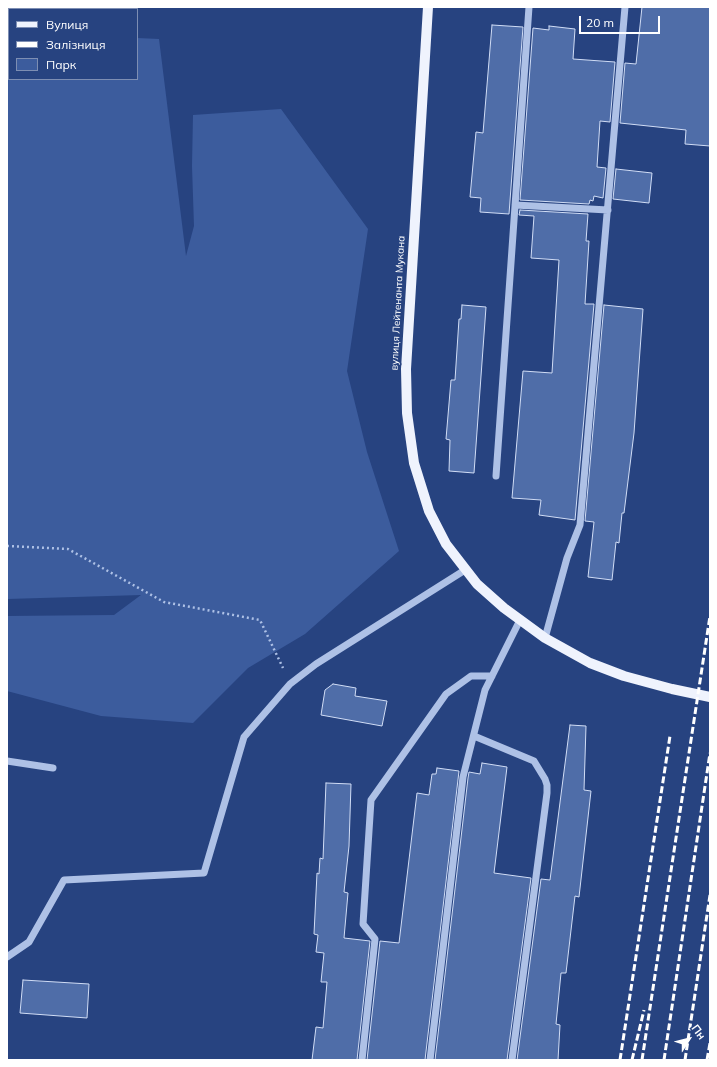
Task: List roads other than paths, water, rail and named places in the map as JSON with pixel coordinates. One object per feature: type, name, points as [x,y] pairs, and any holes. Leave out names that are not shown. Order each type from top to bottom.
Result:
[{"type":"main road","name":"вулиця Лейтенанта Мукана","points":[[428,7],[406,344],[407,413],[414,463],[426,504],[446,544],[465,570],[490,596],[545,638],[590,663],[624,676],[672,689],[710,697]]},
{"type":"lane","points":[[496,476],[529,7]]},
{"type":"lane","points":[[545,638],[567,558],[580,525],[625,7]]},
{"type":"lane","points":[[515,205],[608,210]]},
{"type":"lane","points":[[7,956],[29,942],[64,880],[204,873],[244,737],[290,684],[316,664],[465,570]]},
{"type":"lane","points":[[430,1060],[463,777],[485,690],[520,620]]},
{"type":"lane","points":[[362,1060],[375,939],[362,924],[370,800],[446,694],[471,676],[492,676]]},
{"type":"lane","points":[[474,736],[534,761],[545,779],[547,793],[512,1060]]},
{"type":"lane","points":[[7,761],[53,768]]},
{"type":"railway","points":[[642,1060],[710,616]]},
{"type":"railway","points":[[620,1060],[670,736]]},
{"type":"railway","points":[[664,1060],[710,753]]},
{"type":"railway","points":[[685,1060],[710,895]]},
{"type":"railway","points":[[632,1060],[644,1010]]},
{"type":"railway","points":[[707,1060],[710,1043]]}]
